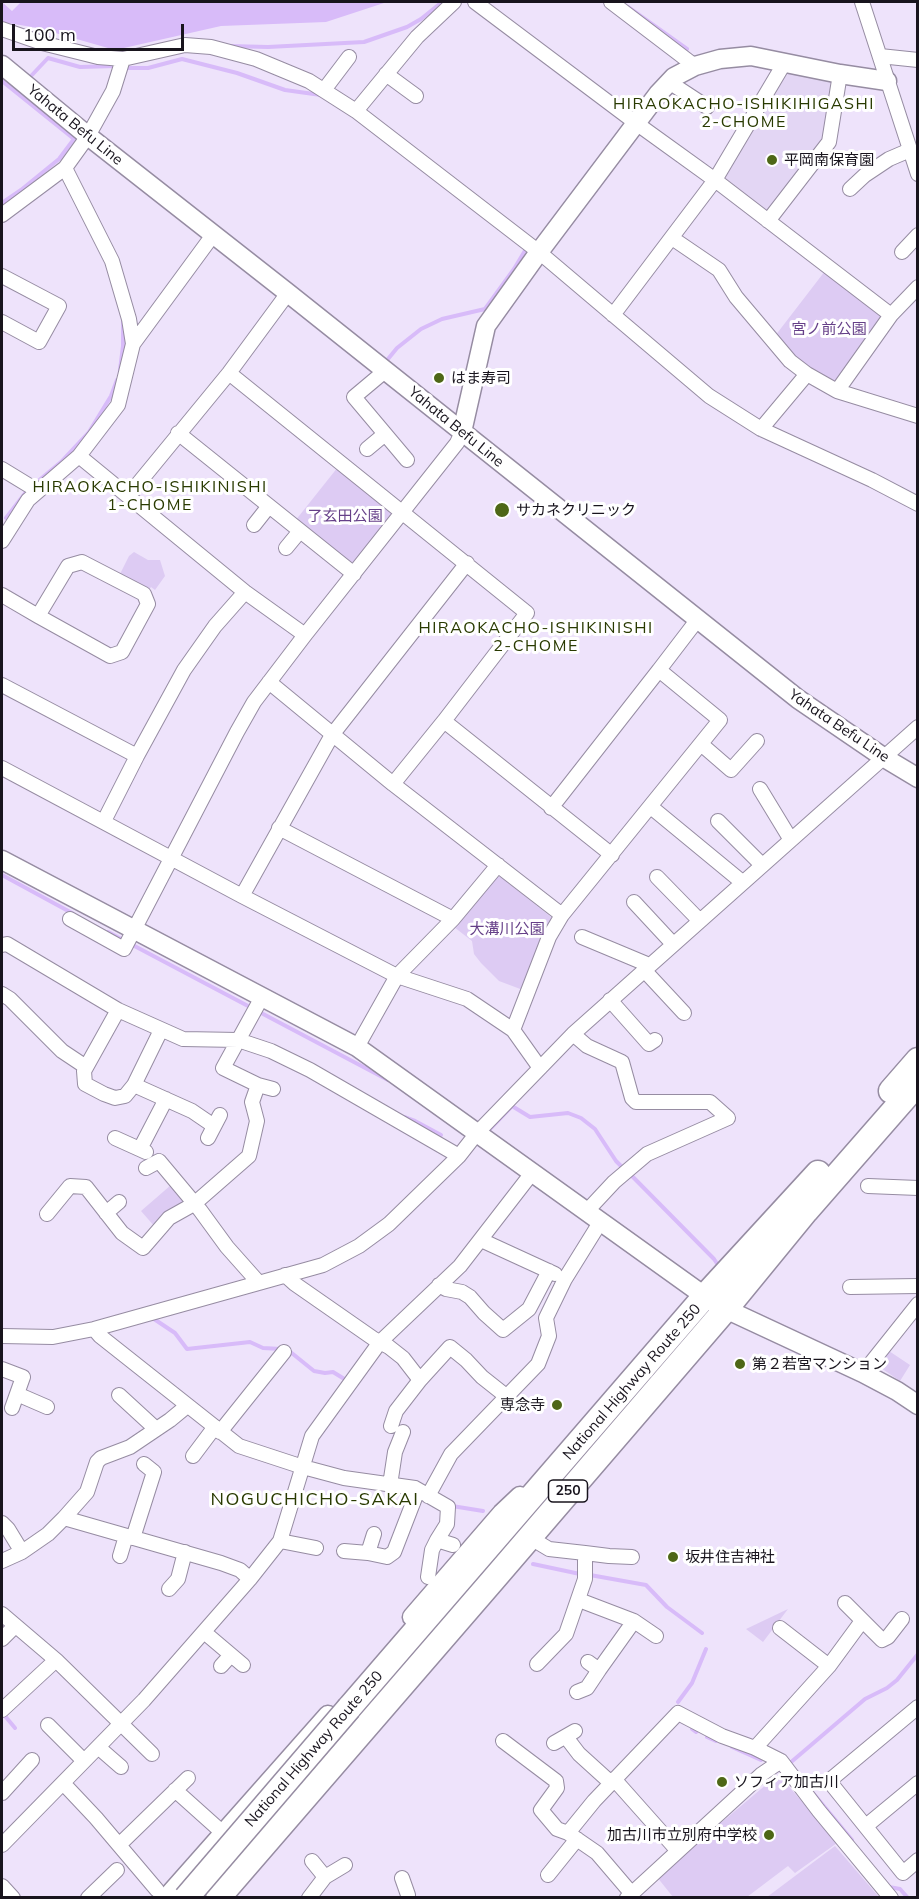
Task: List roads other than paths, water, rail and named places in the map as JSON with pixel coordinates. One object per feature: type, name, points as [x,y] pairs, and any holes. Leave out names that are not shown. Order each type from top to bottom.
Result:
[{"type":"highway","name":"National Highway Route 250","points":[[186,1898],[705,1296],[869,1118],[918,1060]]},
{"type":"highway","name":"National Highway Route 250","points":[[218,1898],[725,1310],[806,1210],[918,1083]]},
{"type":"highway","name":"250","points":[[806,1210],[832,1191],[918,1094]]},
{"type":"street","points":[[356,111],[417,37],[454,2]]},
{"type":"street","points":[[475,2],[715,180],[891,315]]},
{"type":"street","points":[[611,2],[695,66]]},
{"type":"street","points":[[862,2],[918,174]]},
{"type":"street","points":[[2,28],[42,43],[98,57],[123,59],[185,45],[211,47],[256,59],[309,81],[356,111],[539,252],[709,396],[761,429],[872,480],[918,504]]},
{"type":"street","points":[[70,919],[124,949],[237,732],[269,682],[457,443],[462,432],[486,326],[539,252],[669,82],[695,66],[720,59],[751,56],[887,81]]},
{"type":"street","points":[[880,56],[918,60]]},
{"type":"street","points":[[324,90],[349,57]]},
{"type":"street","points":[[2,215],[65,168],[88,136],[113,91],[123,59]]},
{"type":"street","points":[[613,315],[715,180],[786,62]]},
{"type":"street","name":"Yahata Befu Line","points":[[2,65],[88,136],[798,699],[918,778]]},
{"type":"street","points":[[386,74],[416,96]]},
{"type":"street","points":[[768,221],[829,142],[840,74]]},
{"type":"street","points":[[669,82],[707,107]]},
{"type":"street","points":[[903,127],[918,127]]},
{"type":"street","points":[[850,189],[865,175],[889,159],[910,150]]},
{"type":"street","points":[[65,168],[112,261],[129,319],[133,344]]},
{"type":"street","points":[[4,532],[28,500],[79,456],[118,405],[133,344],[213,235]]},
{"type":"street","points":[[902,252],[918,235]]},
{"type":"street","points":[[672,238],[719,270],[736,297],[756,321],[790,361],[807,374],[837,391],[918,416]]},
{"type":"street","points":[[2,276],[59,306],[39,342],[2,322]]},
{"type":"street","points":[[837,391],[891,315],[918,287]]},
{"type":"street","points":[[128,496],[229,373],[288,293]]},
{"type":"street","points":[[385,371],[354,397],[407,460]]},
{"type":"street","points":[[229,373],[527,614],[393,784]]},
{"type":"street","points":[[761,429],[807,374]]},
{"type":"street","points":[[178,433],[354,574]]},
{"type":"street","points":[[367,449],[385,434]]},
{"type":"street","points":[[79,456],[245,592],[305,634]]},
{"type":"street","points":[[2,469],[38,491]]},
{"type":"street","points":[[254,525],[269,506]]},
{"type":"street","points":[[286,548],[300,531]]},
{"type":"street","points":[[2,595],[38,616],[110,656],[122,652],[148,604],[144,594],[82,562],[68,566],[38,616]]},
{"type":"street","points":[[242,896],[332,735],[466,563]]},
{"type":"street","points":[[104,821],[184,670],[215,627],[245,592]]},
{"type":"street","points":[[551,808],[698,619]]},
{"type":"street","points":[[513,1030],[549,937],[562,915],[720,720],[659,670]]},
{"type":"street","points":[[269,682],[393,784],[562,915]]},
{"type":"street","points":[[2,685],[137,756]]},
{"type":"street","points":[[444,721],[612,855]]},
{"type":"street","points":[[2,1336],[53,1337],[94,1329],[323,1265],[359,1246],[389,1224],[459,1156],[477,1133],[573,1034],[918,727]]},
{"type":"street","points":[[701,744],[732,770],[751,757],[757,741]]},
{"type":"street","points":[[2,768],[397,976],[459,995],[513,1030],[540,1068]]},
{"type":"street","points":[[760,789],[791,840]]},
{"type":"street","points":[[651,807],[742,882]]},
{"type":"street","points":[[718,821],[762,865]]},
{"type":"street","points":[[279,828],[453,919]]},
{"type":"street","points":[[2,860],[357,1047],[725,1310],[862,1373],[897,1391],[918,1406]]},
{"type":"street","points":[[357,1047],[397,976],[453,919],[498,865]]},
{"type":"street","points":[[657,877],[699,920]]},
{"type":"street","points":[[633,902],[672,944]]},
{"type":"street","points":[[582,937],[647,967],[684,1013]]},
{"type":"street","points":[[2,945],[7,944],[118,1010],[183,1039],[238,1040],[258,1045],[310,1070],[459,1156]]},
{"type":"street","points":[[2,994],[10,999],[62,1051],[86,1067]]},
{"type":"street","points":[[261,997],[224,1068],[273,1089]]},
{"type":"street","points":[[610,1000],[650,1044],[655,1040]]},
{"type":"street","points":[[118,1010],[84,1071],[85,1084],[104,1094],[115,1098],[125,1096],[134,1085],[161,1030]]},
{"type":"street","points":[[344,1551],[387,1557],[394,1552],[423,1493],[451,1454],[538,1364],[549,1336],[546,1318],[594,1217],[626,1171],[647,1154],[728,1118],[710,1102],[636,1102],[632,1098],[622,1062],[587,1046],[573,1034]]},
{"type":"street","points":[[47,1215],[70,1186],[86,1187],[122,1233],[143,1248],[169,1218],[194,1204],[249,1156],[257,1121],[252,1102],[258,1084]]},
{"type":"street","points":[[134,1085],[192,1111],[214,1126]]},
{"type":"street","points":[[115,1138],[145,1152],[166,1099]]},
{"type":"street","points":[[146,1168],[159,1161],[227,1247],[259,1283]]},
{"type":"street","points":[[2,1845],[144,1700],[250,1579],[280,1541],[312,1436],[380,1342],[460,1266],[532,1173]]},
{"type":"street","points":[[868,1186],[918,1188]]},
{"type":"street","points":[[106,1213],[118,1202]]},
{"type":"street","points":[[481,1240],[566,1279]]},
{"type":"street","points":[[440,1285],[470,1297],[503,1330],[529,1309],[549,1271]]},
{"type":"street","points":[[285,1275],[403,1358],[420,1380]]},
{"type":"street","points":[[850,1287],[918,1286]]},
{"type":"street","points":[[862,1373],[918,1304]]},
{"type":"street","points":[[94,1329],[239,1446],[344,1478],[423,1493],[447,1507],[447,1524],[432,1550],[428,1577]]},
{"type":"street","points":[[390,1485],[397,1429],[396,1412],[420,1380],[450,1347],[482,1377],[507,1396]]},
{"type":"street","points":[[193,1456],[284,1352]]},
{"type":"street","points":[[2,1369],[23,1377],[12,1407]]},
{"type":"street","points":[[17,1394],[47,1407]]},
{"type":"street","points":[[119,1395],[156,1429]]},
{"type":"street","points":[[2,1561],[22,1552],[48,1534],[64,1518],[87,1492],[97,1462],[101,1458],[130,1447],[187,1406]]},
{"type":"street","points":[[63,1783],[161,1894],[223,1833],[502,1513],[591,1430]]},
{"type":"street","points":[[120,1556],[130,1537],[154,1473]]},
{"type":"street","points":[[64,1518],[240,1570],[250,1579]]},
{"type":"street","points":[[2,1523],[22,1552]]},
{"type":"street","points":[[368,1553],[374,1534]]},
{"type":"street","points":[[529,1537],[549,1549],[632,1557]]},
{"type":"street","points":[[437,1540],[453,1545]]},
{"type":"street","points":[[280,1541],[316,1548]]},
{"type":"street","points":[[169,1588],[178,1578],[185,1552]]},
{"type":"street","points":[[537,1664],[559,1651],[585,1579],[585,1553]]},
{"type":"street","points":[[579,1600],[634,1621],[656,1636]]},
{"type":"street","points":[[845,1603],[882,1640],[888,1637],[902,1619]]},
{"type":"street","points":[[2,1614],[56,1660],[152,1754]]},
{"type":"street","points":[[577,1692],[587,1688],[594,1666],[634,1621]]},
{"type":"street","points":[[755,1748],[788,1704],[830,1666],[862,1621]]},
{"type":"street","points":[[2,1639],[15,1626]]},
{"type":"street","points":[[780,1628],[830,1666]]},
{"type":"street","points":[[204,1632],[243,1665]]},
{"type":"street","points":[[220,1666],[231,1655]]},
{"type":"street","points":[[2,1710],[56,1660]]},
{"type":"street","points":[[918,1707],[830,1781],[903,1873],[918,1860]]},
{"type":"street","points":[[550,1865],[612,1781],[678,1713],[722,1736],[755,1748],[781,1761],[891,1898]]},
{"type":"street","points":[[48,1725],[84,1761]]},
{"type":"street","points":[[565,1737],[579,1754],[612,1781],[678,1851]]},
{"type":"street","points":[[503,1741],[556,1781],[557,1788],[540,1810],[557,1829],[597,1853],[629,1893],[762,1774],[781,1761]]},
{"type":"street","points":[[98,1747],[121,1767]]},
{"type":"street","points":[[2,1793],[32,1760]]},
{"type":"street","points":[[119,1845],[188,1778]]},
{"type":"street","points":[[866,1826],[918,1783]]},
{"type":"street","points":[[175,1790],[223,1833]]},
{"type":"street","points":[[256,1796],[284,1821]]},
{"type":"street","points":[[312,1861],[325,1877]]},
{"type":"street","points":[[309,1898],[325,1877],[345,1865]]},
{"type":"street","points":[[88,1898],[108,1888],[117,1870]]},
{"type":"street","points":[[402,1878],[407,1897]]},
{"type":"street","points":[[2,1886],[13,1898]]},
{"type":"waterway","points":[[229,46],[268,47],[364,42],[407,27],[442,2]]},
{"type":"waterway","points":[[628,7],[687,49]]},
{"type":"waterway","points":[[31,76],[48,58],[80,67],[116,66]]},
{"type":"waterway","points":[[127,68],[148,68],[182,59],[237,73],[285,90],[321,95]]},
{"type":"waterway","points":[[2,81],[74,139],[59,159],[2,203]]},
{"type":"waterway","points":[[388,359],[397,348],[421,329],[442,319],[485,309],[526,249]]},
{"type":"waterway","points":[[120,370],[123,321]]},
{"type":"waterway","points":[[37,482],[61,462],[89,432],[111,396],[117,380]]},
{"type":"waterway","points":[[6,518],[26,492]]},
{"type":"waterway","points":[[2,875],[72,913]]},
{"type":"waterway","points":[[108,932],[388,1080]]},
{"type":"waterway","points":[[487,1132],[512,1106],[530,1117],[568,1113],[581,1118],[595,1129],[624,1169]]},
{"type":"waterway","points":[[404,1117],[441,1135]]},
{"type":"waterway","points":[[630,1174],[714,1259],[720,1268]]},
{"type":"waterway","points":[[151,1317],[175,1333],[187,1349],[250,1342],[263,1348],[281,1349]]},
{"type":"waterway","points":[[288,1350],[314,1371],[333,1372],[346,1380]]},
{"type":"waterway","points":[[452,1506],[483,1511]]},
{"type":"waterway","points":[[533,1564],[580,1574]]},
{"type":"waterway","points":[[590,1575],[646,1585],[667,1607],[702,1633]]},
{"type":"waterway","points":[[678,1702],[692,1683],[706,1649]]},
{"type":"waterway","points":[[790,1763],[865,1699],[897,1680],[918,1654]]},
{"type":"waterway","points":[[5,1716],[15,1728]]},
{"type":"waterway","points":[[692,1729],[696,1732]]},
{"type":"waterway","points":[[707,1737],[716,1741]]},
{"type":"waterway","points":[[732,1747],[761,1760]]},
{"type":"waterway","points":[[813,1793],[852,1840]]},
{"type":"waterway","points":[[887,1884],[889,1887],[900,1889],[908,1898]]},
{"type":"place","name":"平岡南保育園","points":[[772,160]]},
{"type":"place","name":"はま寿司","points":[[439,378]]},
{"type":"place","name":"サカネクリニック","points":[[502,510]]},
{"type":"place","name":"第２若宮マンション","points":[[740,1364]]},
{"type":"place","name":"専念寺","points":[[557,1405]]},
{"type":"place","name":"坂井住吉神社","points":[[673,1557]]},
{"type":"place","name":"ソフィア加古川","points":[[722,1782]]},
{"type":"place","name":"加古川市立別府中学校","points":[[769,1835]]},
{"type":"district","name":"HIRAOKACHO-ISHIKIHIGASHI 2-CHOME","points":[[744,113]]},
{"type":"district","name":"HIRAOKACHO-ISHIKINISHI 1-CHOME","points":[[150,496]]},
{"type":"district","name":"HIRAOKACHO-ISHIKINISHI 2-CHOME","points":[[536,637]]},
{"type":"district","name":"NOGUCHICHO-SAKAI","points":[[315,1500]]},
{"type":"park label","name":"宮ノ前公園","points":[[829,329]]},
{"type":"park label","name":"了玄田公園","points":[[345,516]]},
{"type":"park label","name":"大溝川公園","points":[[507,929]]}]
